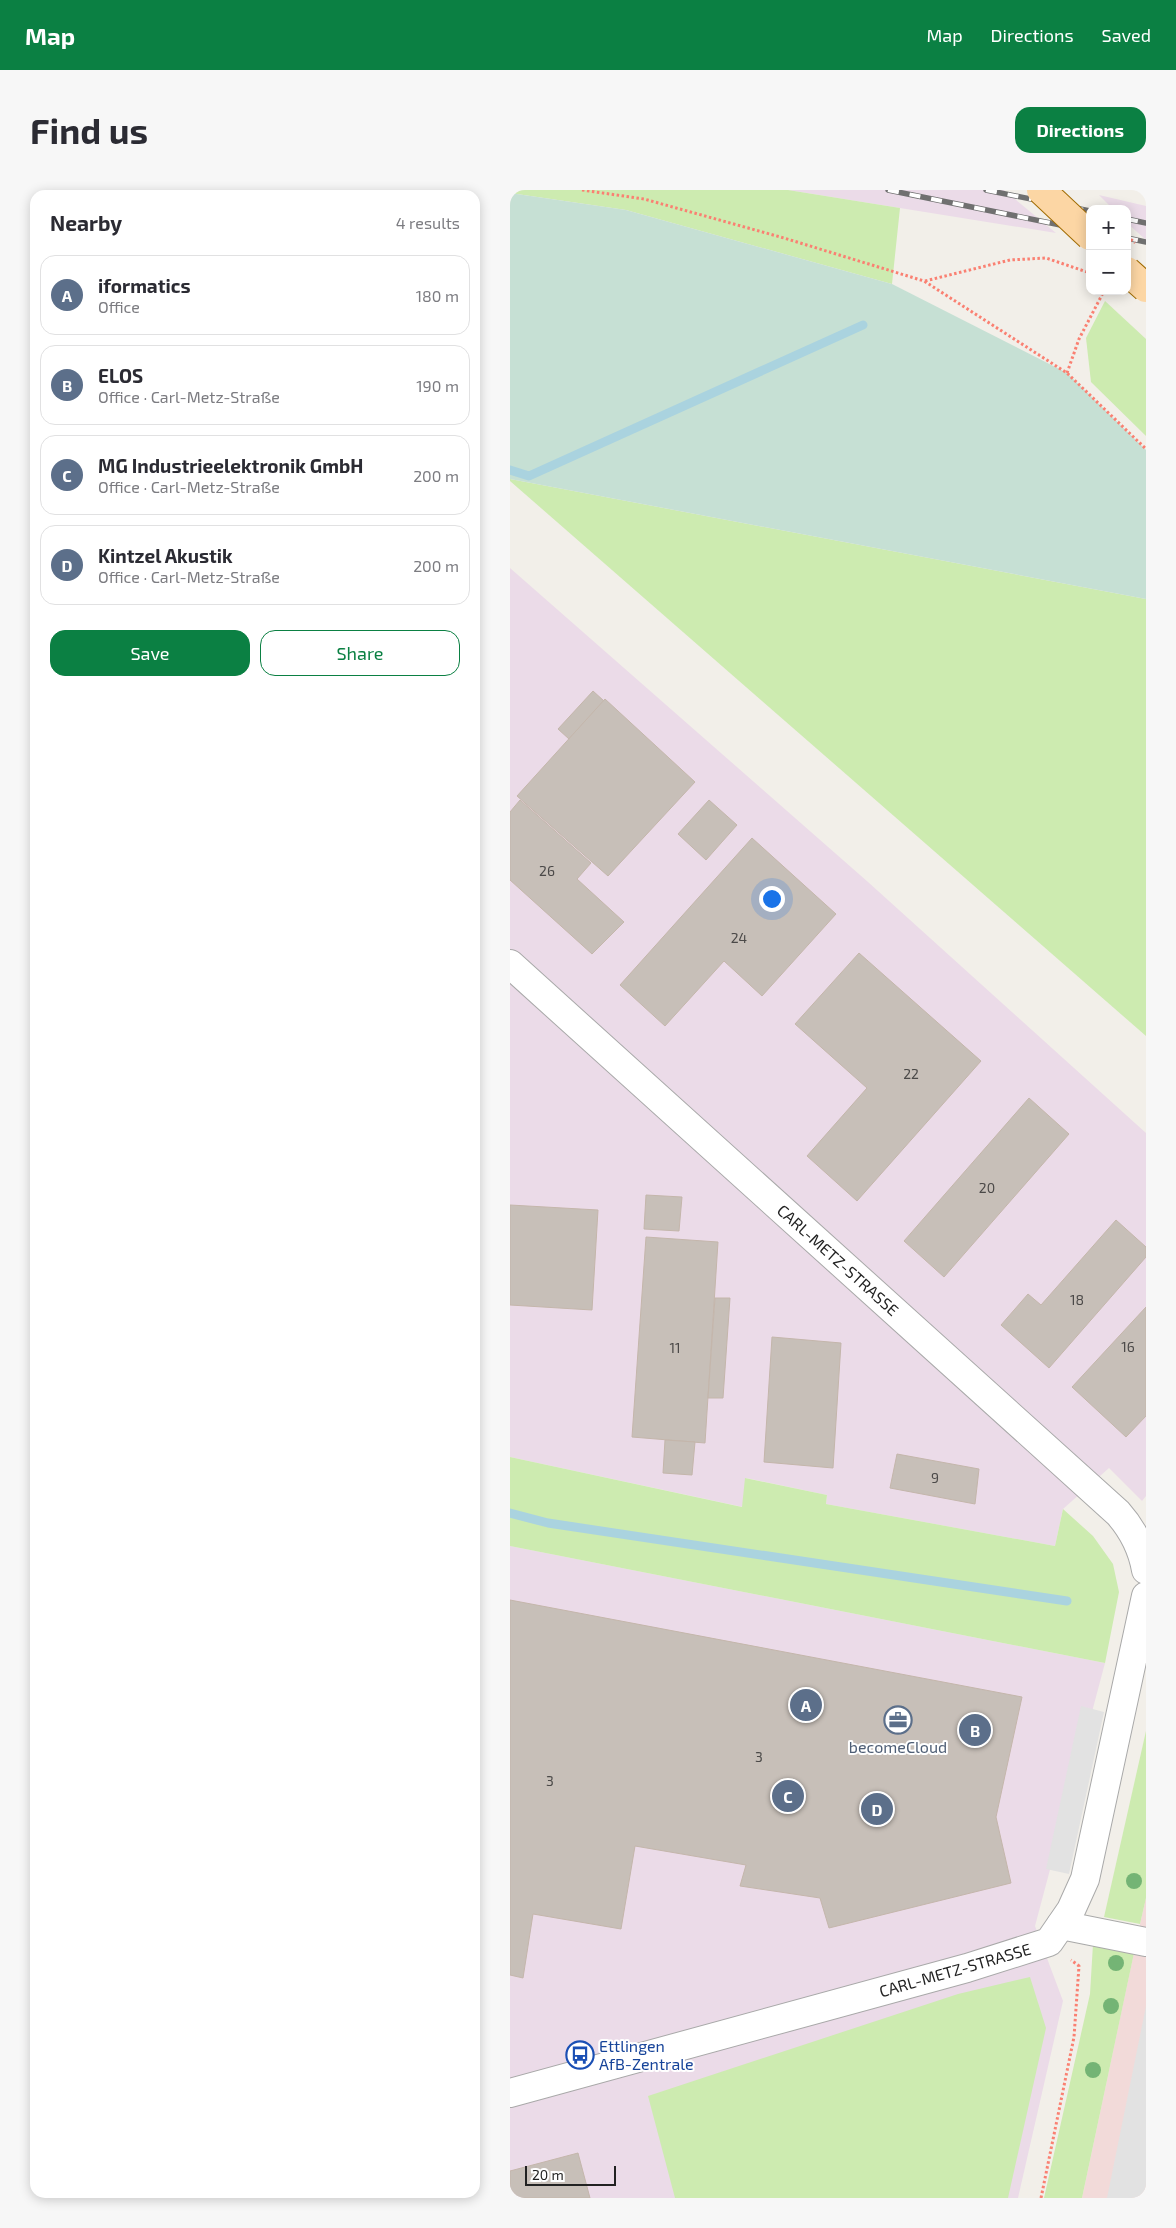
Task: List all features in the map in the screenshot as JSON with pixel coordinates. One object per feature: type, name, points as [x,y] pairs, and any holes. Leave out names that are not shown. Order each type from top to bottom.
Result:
[{"type":"main road","points":[[1041,190],[1086,232]]},
{"type":"main road","points":[[1131,275],[1146,288]]},
{"type":"street","name":"CARL-METZ-STRASSE","points":[[510,964],[1118,1513],[1132,1530],[1143,1553],[1146,1570]]},
{"type":"street","points":[[1146,1596],[1085,1879],[1071,1910],[1055,1934],[1146,1942]]},
{"type":"street","name":"CARL-METZ-STRASSE","points":[[510,2093],[967,1968],[1055,1934]]},
{"type":"path","points":[[582,190],[644,199],[784,238],[924,281],[1067,373],[1146,449]]},
{"type":"path","points":[[924,281],[1010,260],[1046,258],[1086,272]]},
{"type":"path","points":[[1067,373],[1079,339],[1102,295]]},
{"type":"path","points":[[1041,2198],[1074,2037],[1079,1966],[1055,1934]]},
{"type":"shaded area","points":[[788,190],[1004,190],[1056,233],[900,208]]},
{"type":"shaded area","points":[[1099,195],[1146,206],[1146,240],[1131,227],[1131,205],[1109,205]]},
{"type":"shaded area","points":[[510,568],[868,882],[1146,1133],[1146,1496],[1142,1501],[1109,1468],[1063,1509],[1055,1546],[826,1504],[827,1495],[746,1478],[743,1507],[510,1457]]},
{"type":"shaded area","points":[[510,1546],[1105,1663],[1035,1926],[1063,2001],[1018,2198],[510,2198]]},
{"type":"shaded area","points":[[1081,1706],[1104,1712],[1069,1874],[1046,1869]]},
{"type":"shaded area","points":[[1146,1898],[1146,2198],[1082,2198],[1140,1924]]},
{"type":"shaded area","points":[[1146,2006],[1146,2198],[1107,2198]]},
{"type":"green space","points":[[510,190],[788,190],[900,208],[892,284],[626,210],[510,193]]},
{"type":"green space","points":[[510,193],[626,210],[892,284],[1067,373],[1146,450],[1146,599],[510,479]]},
{"type":"green space","points":[[1105,301],[1146,339],[1146,436],[1091,382],[1086,338]]},
{"type":"green space","points":[[510,479],[1146,599],[1146,1036],[510,481]]},
{"type":"green space","points":[[510,1457],[742,1507],[745,1478],[827,1495],[826,1504],[1055,1546],[1063,1509],[1093,1536],[1113,1564],[1119,1592],[1105,1663],[510,1546]]},
{"type":"green space","points":[[1146,1731],[1146,1898],[1140,1924],[1104,1917]]},
{"type":"green space","points":[[1093,1944],[1134,1953],[1082,2198],[1044,2198],[1090,1994]]},
{"type":"green space","points":[[1030,1977],[1046,2028],[1008,2198],[675,2198],[648,2096],[958,1994]]},
{"type":"building","points":[[593,691],[604,701],[569,739],[558,729]]},
{"type":"building","points":[[605,699],[695,782],[608,876],[517,796]]},
{"type":"building","points":[[520,800],[591,863],[577,879],[624,922],[592,954],[510,880],[510,812]]},
{"type":"building","points":[[709,800],[737,825],[706,860],[678,834]]},
{"type":"building","points":[[752,838],[836,914],[762,996],[724,961],[665,1026],[620,985]]},
{"type":"building","points":[[859,953],[981,1061],[857,1201],[807,1156],[867,1088],[795,1024]]},
{"type":"building","points":[[1029,1098],[1069,1134],[944,1277],[904,1241]]},
{"type":"building","points":[[646,1195],[682,1197],[679,1231],[644,1229]]},
{"type":"building","points":[[510,1205],[598,1210],[592,1310],[510,1305]]},
{"type":"building","points":[[1116,1220],[1146,1247],[1146,1257],[1049,1368],[1001,1325],[1028,1294],[1041,1305]]},
{"type":"building","points":[[646,1237],[718,1242],[705,1443],[632,1437]]},
{"type":"building","points":[[715,1298],[730,1298],[723,1398],[708,1398]]},
{"type":"building","points":[[1146,1307],[1146,1416],[1126,1437],[1072,1387]]},
{"type":"building","points":[[772,1337],[841,1343],[833,1468],[764,1462]]},
{"type":"building","points":[[665,1440],[695,1442],[692,1475],[663,1473]]},
{"type":"building","points":[[897,1454],[979,1469],[975,1504],[890,1488]]},
{"type":"building","points":[[510,1600],[1022,1697],[996,1817],[1011,1883],[829,1928],[820,1898],[740,1886],[746,1865],[635,1846],[621,1929],[533,1914],[523,1978],[510,1975]]},
{"type":"building","points":[[578,2153],[590,2198],[510,2198],[510,2171]]},
{"type":"waterway","points":[[510,470],[529,476],[863,325]]},
{"type":"waterway","points":[[510,1513],[548,1523],[1067,1601]]},
{"type":"railway","points":[[888,190],[1086,230]]},
{"type":"railway","points":[[986,190],[1086,210]]},
{"type":"railway","points":[[1131,220],[1146,223]]},
{"type":"railway","points":[[1131,239],[1146,242]]},
{"type":"place","name":"iformatics","points":[[806,1705]]},
{"type":"place","name":"becomeCloud","points":[[898,1720]]},
{"type":"place","name":"ELOS","points":[[975,1730]]},
{"type":"place","name":"MG Industrieelektronik GmbH","points":[[788,1796]]},
{"type":"place","name":"Kintzel Akustik","points":[[877,1809]]},
{"type":"place","name":"Ettlingen AfB-Zentrale","points":[[580,2055]]}]
